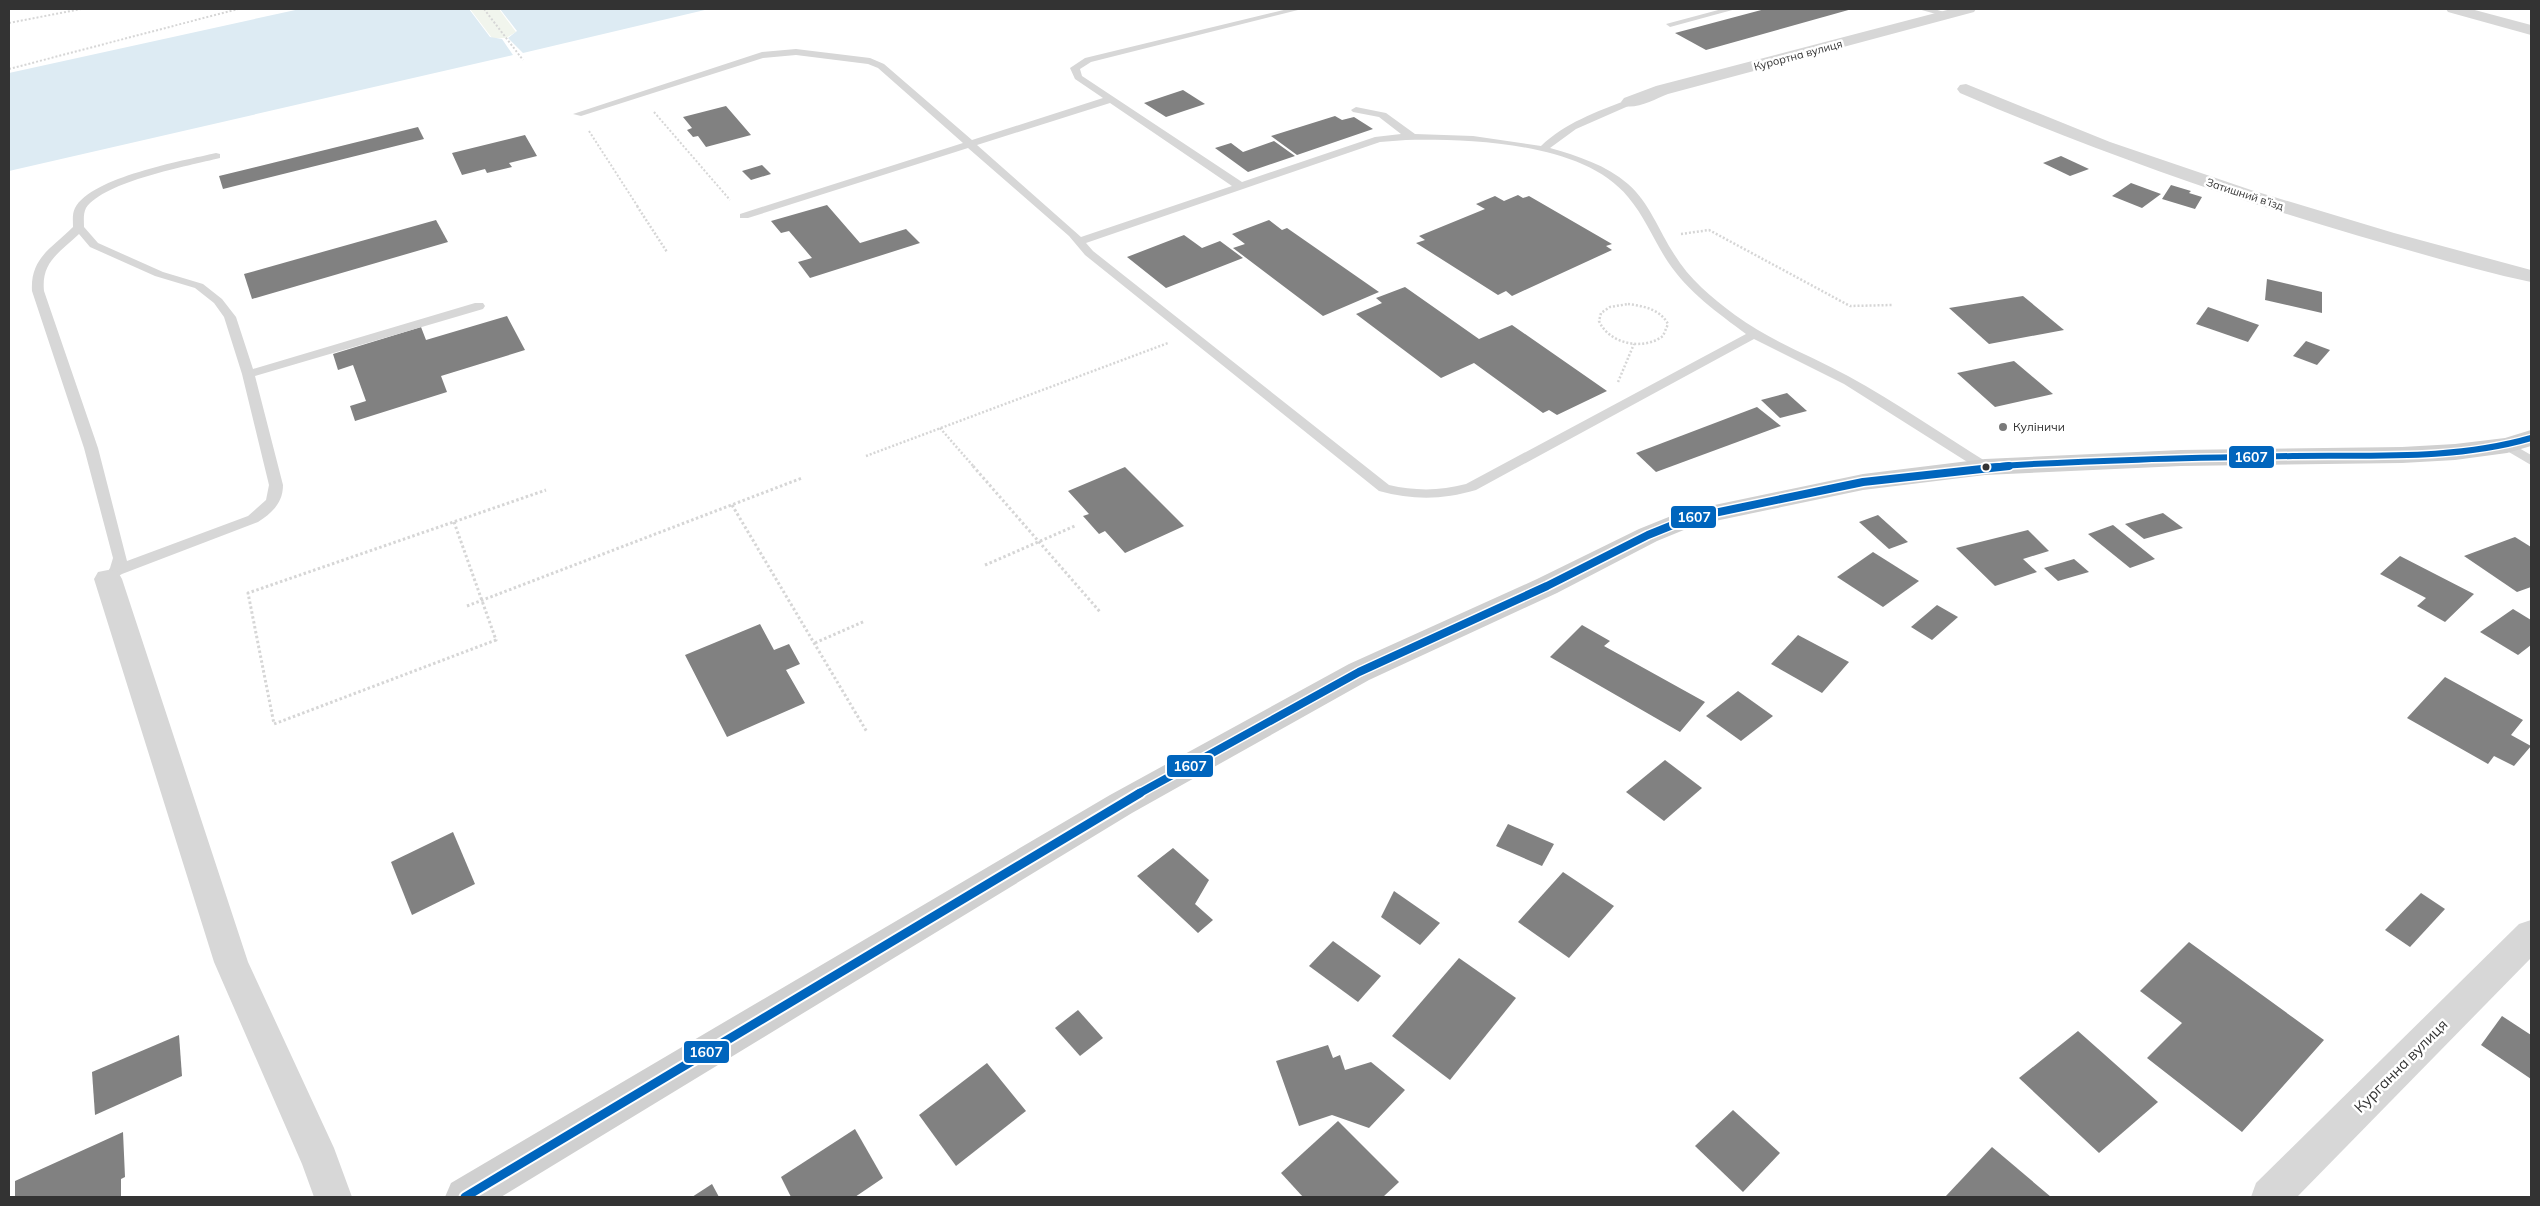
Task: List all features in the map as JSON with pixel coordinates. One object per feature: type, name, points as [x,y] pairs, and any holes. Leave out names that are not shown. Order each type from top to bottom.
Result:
[{"type":"street","name":"Курортна вулиця","points":[[1630,102],[1662,90],[1968,9]]},
{"type":"street","points":[[2454,9],[2531,30]]},
{"type":"street","name":"Затишний в’їзд","points":[[1966,89],[2074,136],[2217,186],[2386,238],[2531,276]]},
{"type":"street","points":[[465,1197],[1122,804],[1359,672],[1547,586],[1648,535],[1690,518],[1862,482],[1985,467],[2181,458],[2402,455],[2455,452],[2507,445],[2531,438]]},
{"type":"street","points":[[112,575],[231,962],[320,1162],[333,1197]]},
{"type":"street","name":"Курганна вулиця","points":[[2270,1197],[2531,935]]},
{"type":"lane","points":[[1240,186],[1078,77],[1074,71],[1077,66],[1088,60],[1298,9]]},
{"type":"lane","points":[[1670,24],[1732,9]]},
{"type":"lane","points":[[1922,9],[1947,14]]},
{"type":"lane","points":[[578,114],[762,55],[796,52],[870,61],[881,66],[1080,241],[1089,252],[1190,335],[1384,488],[1410,495],[1452,493],[1471,487],[1755,334]]},
{"type":"lane","points":[[744,216],[1111,99]]},
{"type":"lane","points":[[1542,150],[1555,136],[1630,102]]},
{"type":"lane","points":[[1356,110],[1373,110],[1386,116],[1400,131],[1412,136]]},
{"type":"lane","points":[[1080,241],[1379,139],[1412,136],[1486,141],[1542,150],[1591,164],[1608,173],[1626,188],[1675,264],[1696,288],[1755,334],[1828,370],[1985,467]]},
{"type":"lane","points":[[112,575],[120,558],[91,448],[38,291],[37,278],[41,264],[79,228],[80,209],[91,197],[109,185],[216,156]]},
{"type":"lane","points":[[79,228],[94,244],[110,253],[159,274],[199,286],[218,301],[230,317],[248,374],[276,485],[276,496],[272,504],[253,519],[112,575]]},
{"type":"lane","points":[[248,374],[479,306]]},
{"type":"lane","points":[[2507,445],[2531,461]]},
{"type":"path","points":[[9,24],[81,9]]},
{"type":"path","points":[[9,69],[238,9]]},
{"type":"path","points":[[484,9],[523,60]]},
{"type":"path","points":[[639,94],[744,216]]},
{"type":"path","points":[[578,114],[667,252]]},
{"type":"path","points":[[1658,237],[1708,230],[1850,306],[1892,305]]},
{"type":"path","points":[[1617,305],[1641,306],[1661,315],[1667,321],[1669,328],[1666,335],[1660,340],[1634,344],[1614,339],[1604,333],[1597,319],[1600,313],[1617,305]]},
{"type":"path","points":[[866,456],[1190,335]]},
{"type":"path","points":[[1606,413],[1634,344]]},
{"type":"path","points":[[940,428],[1101,613]]},
{"type":"path","points":[[468,606],[802,478]]},
{"type":"path","points":[[454,522],[496,640],[274,724],[248,593],[546,490]]},
{"type":"path","points":[[732,504],[868,732]]},
{"type":"path","points":[[985,565],[1075,526]]},
{"type":"path","points":[[815,643],[865,621]]},
{"type":"shaded area","points":[[300,9],[469,9],[490,37],[502,39],[513,55],[9,171],[9,73]]},
{"type":"shaded area","points":[[470,9],[499,9],[516,32],[506,38],[492,38]]},
{"type":"shaded area","points":[[500,9],[709,9],[523,53],[508,38],[517,31]]},
{"type":"building","points":[[1765,9],[1852,9],[1706,50],[1675,33]]},
{"type":"building","points":[[1183,90],[1205,104],[1166,117],[1144,103]]},
{"type":"building","points":[[726,106],[751,135],[706,147],[698,136],[693,137],[687,130],[692,128],[683,117]]},
{"type":"building","points":[[1335,116],[1342,120],[1354,117],[1373,129],[1297,155],[1271,136]]},
{"type":"building","points":[[418,127],[424,139],[223,189],[219,176]]},
{"type":"building","points":[[525,135],[537,156],[509,163],[512,167],[487,173],[485,169],[462,175],[452,153]]},
{"type":"building","points":[[1274,141],[1295,156],[1248,172],[1215,148],[1231,143],[1243,152]]},
{"type":"building","points":[[2061,156],[2089,169],[2070,176],[2043,163]]},
{"type":"building","points":[[762,165],[771,174],[751,180],[742,171]]},
{"type":"building","points":[[2131,183],[2161,194],[2142,208],[2112,196]]},
{"type":"building","points":[[2171,185],[2191,191],[2189,193],[2202,197],[2195,209],[2162,199]]},
{"type":"building","points":[[1518,195],[1523,198],[1529,196],[1612,244],[1606,246],[1612,250],[1512,296],[1506,291],[1498,295],[1416,243],[1425,240],[1419,236],[1485,209],[1476,204],[1495,196],[1504,201]]},
{"type":"building","points":[[827,205],[860,243],[906,229],[920,243],[810,278],[798,262],[812,258],[789,231],[781,233],[771,221]]},
{"type":"building","points":[[436,220],[448,242],[252,299],[244,274]]},
{"type":"building","points":[[1269,220],[1282,230],[1287,228],[1379,292],[1323,316],[1233,248],[1245,244],[1232,234]]},
{"type":"building","points":[[1184,235],[1202,248],[1220,241],[1243,258],[1166,288],[1127,257]]},
{"type":"building","points":[[2267,279],[2322,292],[2322,313],[2265,300]]},
{"type":"building","points":[[1405,287],[1479,339],[1512,325],[1607,391],[1557,415],[1549,410],[1543,413],[1474,363],[1441,378],[1356,314],[1382,303],[1376,298]]},
{"type":"building","points":[[2023,296],[2064,330],[1989,344],[1949,308]]},
{"type":"building","points":[[2208,307],[2259,325],[2248,342],[2196,324]]},
{"type":"building","points":[[507,316],[525,350],[441,376],[447,392],[355,421],[350,406],[366,401],[353,365],[338,370],[333,354],[421,327],[426,340]]},
{"type":"building","points":[[2306,341],[2330,350],[2317,365],[2293,356]]},
{"type":"building","points":[[2014,361],[2053,394],[1995,407],[1957,373]]},
{"type":"building","points":[[1787,393],[1807,411],[1780,418],[1761,400]]},
{"type":"building","points":[[1757,407],[1781,426],[1656,472],[1636,453]]},
{"type":"building","points":[[1125,467],[1184,526],[1125,553],[1105,531],[1099,534],[1083,516],[1089,514],[1068,491]]},
{"type":"building","points":[[2163,513],[2183,528],[2144,539],[2125,524]]},
{"type":"building","points":[[1878,515],[1908,542],[1889,549],[1859,522]]},
{"type":"building","points":[[2113,525],[2155,559],[2130,568],[2088,534]]},
{"type":"building","points":[[2028,530],[2049,551],[2023,559],[2037,572],[1995,586],[1956,548]]},
{"type":"building","points":[[2515,537],[2531,547],[2531,587],[2517,592],[2464,556]]},
{"type":"building","points":[[1873,552],[1919,581],[1883,607],[1837,577]]},
{"type":"building","points":[[2400,556],[2474,594],[2445,622],[2417,606],[2426,598],[2380,574]]},
{"type":"building","points":[[2074,559],[2089,572],[2058,581],[2044,568]]},
{"type":"building","points":[[1937,605],[1958,617],[1932,640],[1911,627]]},
{"type":"building","points":[[2513,609],[2531,620],[2531,645],[2518,655],[2480,632]]},
{"type":"building","points":[[760,624],[774,650],[789,644],[800,664],[786,670],[805,703],[727,737],[685,655]]},
{"type":"building","points":[[1582,625],[1610,641],[1604,646],[1705,702],[1680,732],[1550,657]]},
{"type":"building","points":[[1798,635],[1849,662],[1822,693],[1771,664]]},
{"type":"building","points":[[2445,677],[2523,720],[2511,735],[2531,746],[2514,766],[2494,756],[2488,764],[2407,718]]},
{"type":"building","points":[[1738,691],[1773,716],[1741,741],[1706,716]]},
{"type":"building","points":[[1665,760],[1702,788],[1664,821],[1626,792]]},
{"type":"building","points":[[1508,824],[1554,844],[1542,866],[1496,846]]},
{"type":"building","points":[[453,832],[475,884],[412,915],[391,862]]},
{"type":"building","points":[[1173,848],[1209,880],[1195,904],[1213,920],[1198,933],[1137,876]]},
{"type":"building","points":[[1563,872],[1614,906],[1569,958],[1518,922]]},
{"type":"building","points":[[1394,891],[1440,923],[1420,945],[1381,917]]},
{"type":"building","points":[[2421,893],[2445,909],[2410,947],[2385,930]]},
{"type":"building","points":[[1333,941],[1381,976],[1358,1002],[1309,966]]},
{"type":"building","points":[[2189,942],[2324,1040],[2242,1132],[2147,1058],[2182,1023],[2140,991]]},
{"type":"building","points":[[1459,958],[1516,998],[1450,1080],[1392,1036]]},
{"type":"building","points":[[1078,1010],[1103,1038],[1080,1056],[1055,1028]]},
{"type":"building","points":[[2502,1016],[2531,1035],[2531,1079],[2481,1045]]},
{"type":"building","points":[[2078,1031],[2158,1102],[2099,1153],[2019,1078]]},
{"type":"building","points":[[179,1035],[182,1076],[95,1115],[92,1072]]},
{"type":"building","points":[[1328,1045],[1333,1058],[1340,1055],[1345,1070],[1371,1062],[1405,1090],[1369,1128],[1332,1115],[1299,1126],[1276,1061]]},
{"type":"building","points":[[987,1063],[1026,1111],[956,1166],[919,1115]]},
{"type":"building","points":[[1733,1110],[1780,1153],[1743,1192],[1695,1146]]},
{"type":"building","points":[[1338,1121],[1399,1182],[1383,1197],[1303,1197],[1281,1173]]},
{"type":"building","points":[[855,1129],[883,1178],[855,1197],[791,1197],[781,1177]]},
{"type":"building","points":[[123,1132],[125,1177],[121,1179],[121,1197],[15,1197],[15,1181]]},
{"type":"building","points":[[1992,1147],[2051,1197],[1945,1197]]},
{"type":"building","points":[[712,1184],[719,1197],[692,1197]]},
{"type":"transit line","name":"1607","points":[[465,1197],[1121,804],[1359,672],[1547,586],[1648,535],[1690,518],[1863,482],[1985,467],[2181,458],[2402,455],[2455,452],[2507,445],[2531,438]]},
{"type":"place","name":"Куліничи","points":[[2003,427]]}]
